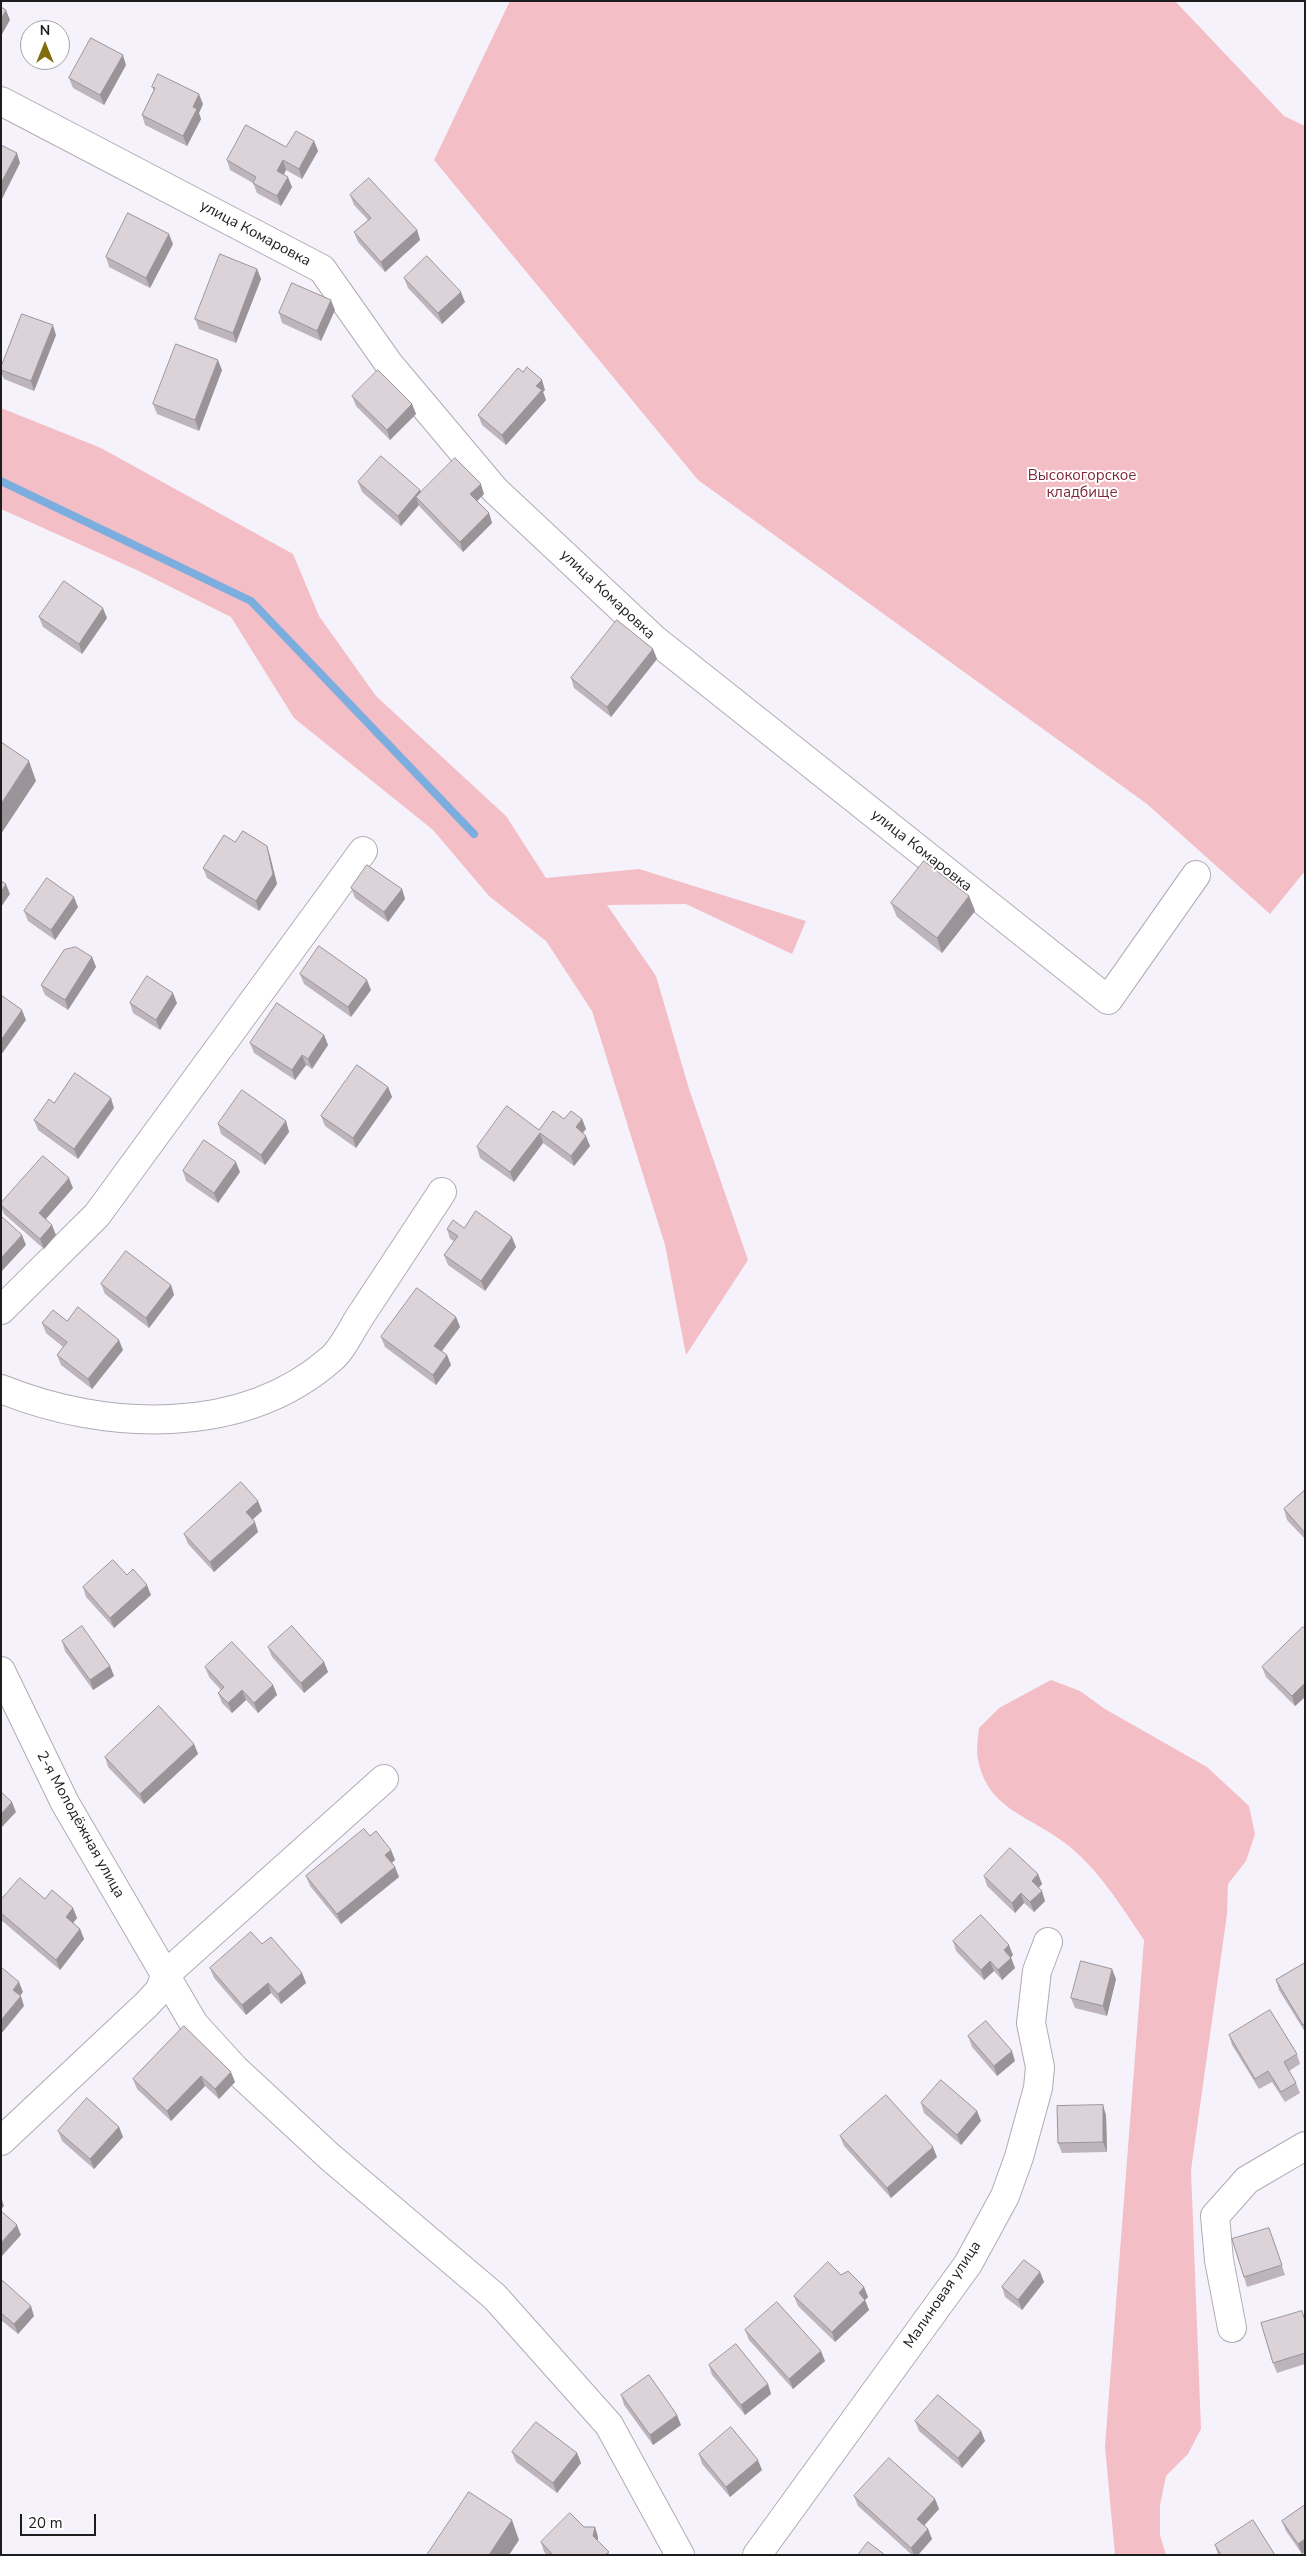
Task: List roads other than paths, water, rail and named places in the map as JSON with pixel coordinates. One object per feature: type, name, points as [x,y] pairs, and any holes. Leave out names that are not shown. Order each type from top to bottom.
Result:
[{"type":"street","name":"улица Комаровка","points":[[1,101],[322,269],[389,364],[495,490],[654,640],[1108,1000],[1196,875]]},
{"type":"street","points":[[1,1310],[97,1215],[363,850]]},
{"type":"street","points":[[1,1389],[26,1399],[73,1412],[126,1419],[191,1418],[258,1403],[299,1381],[332,1358],[442,1192]]},
{"type":"street","name":"2-я Молодёжная улица","points":[[1,1672],[65,1803],[194,2024],[235,2069],[330,2157],[495,2297],[609,2425],[680,2555]]},
{"type":"street","points":[[1,2141],[146,2005],[160,1990],[165,1975],[384,1779]]},
{"type":"street","name":"Малиновая улица","points":[[757,2555],[968,2264],[1006,2196],[1038,2088],[1040,2067],[1031,2023],[1037,1972],[1048,1942]]},
{"type":"street","points":[[1232,2328],[1219,2260],[1215,2216],[1247,2180],[1305,2146]]},
{"type":"waterway","points":[[1,481],[251,601],[474,834]]},
{"type":"park label","name":"Высокогорское кладбище","points":[[1082,484]]}]
